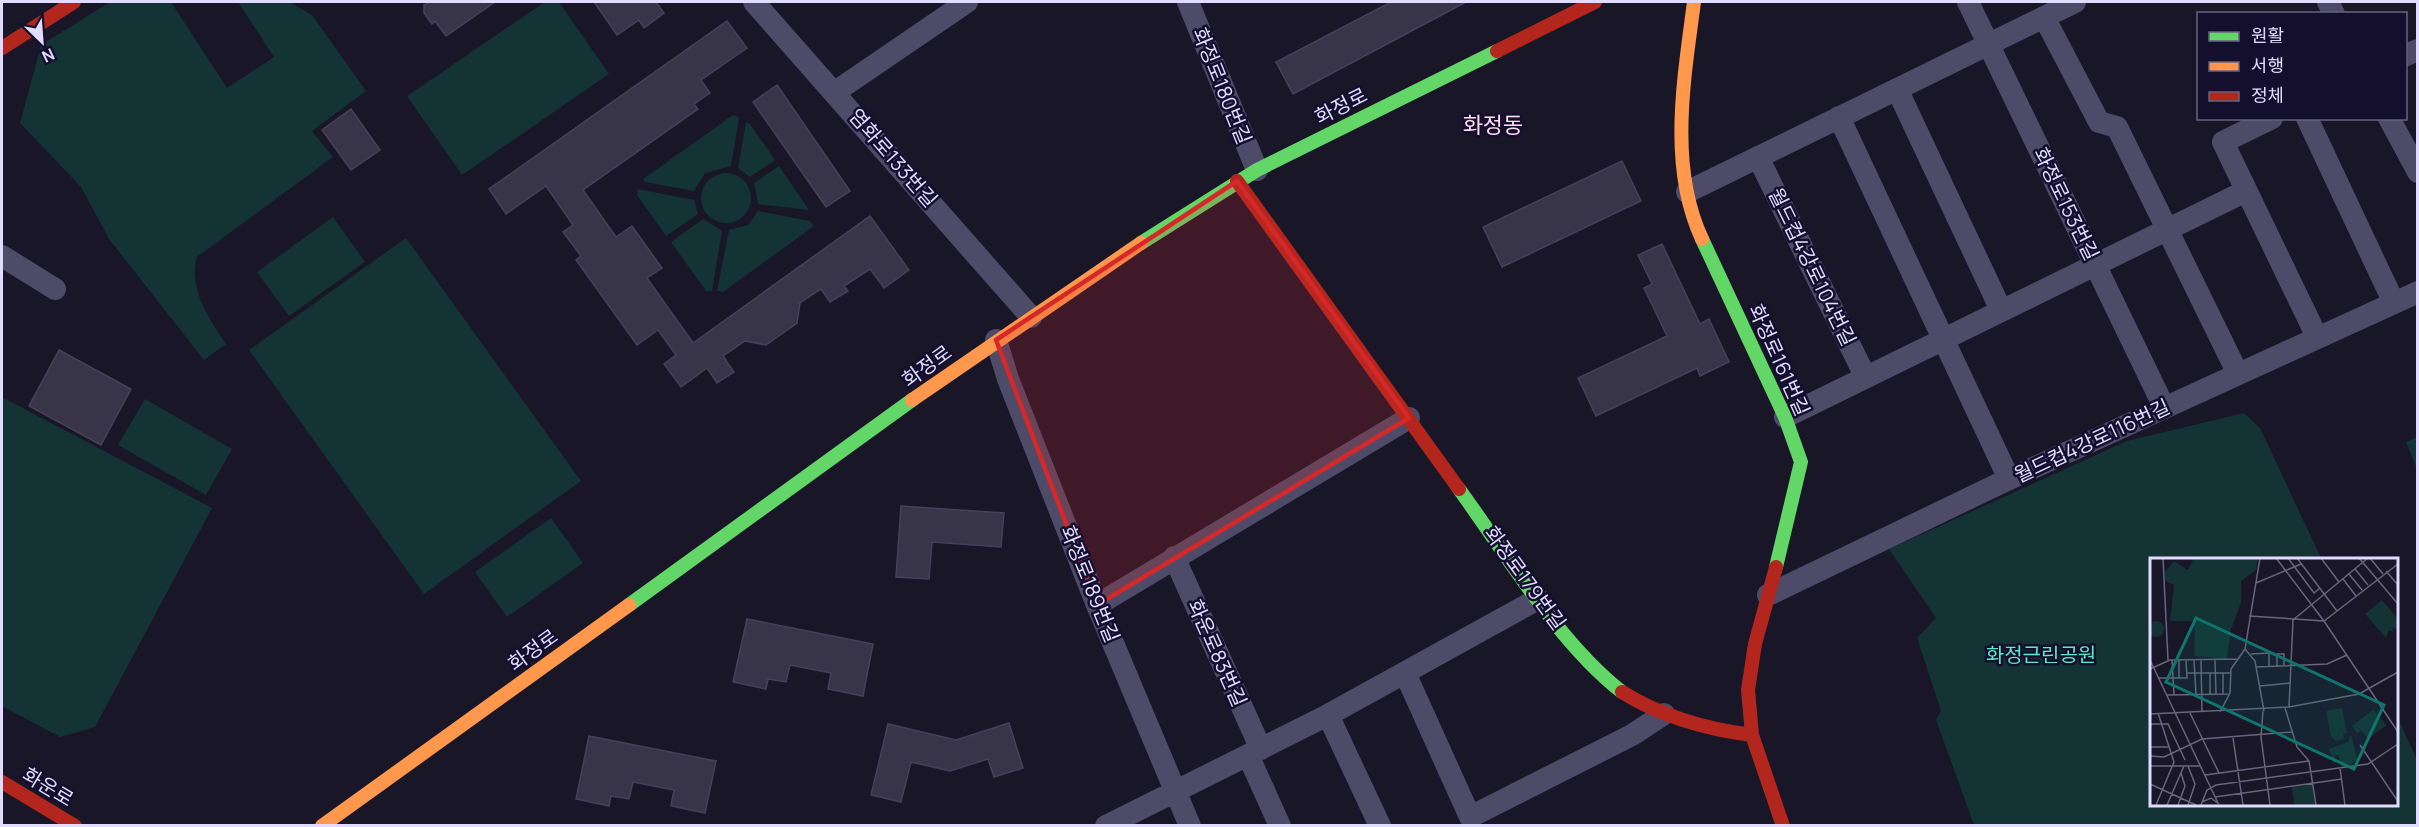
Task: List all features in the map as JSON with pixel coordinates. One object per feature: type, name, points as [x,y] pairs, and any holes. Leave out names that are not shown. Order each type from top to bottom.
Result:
[{"type":"street","points":[[2,48],[74,2]]},
{"type":"street","name":"염화로133번길","points":[[754,2],[1031,317]]},
{"type":"street","points":[[835,92],[967,2]]},
{"type":"street","name":"화정로180번길","points":[[1188,2],[1257,170]]},
{"type":"street","name":"화정로","points":[[322,825],[996,340],[1237,181],[1595,2]]},
{"type":"street","name":"화정로161번길","points":[[1694,2],[1683,110],[1682,150],[1687,192],[1699,232],[1785,417],[1801,462],[1792,509],[1755,644],[1748,690],[1752,735]]},
{"type":"street","name":"화정로153번길","points":[[1968,2],[2164,407]]},
{"type":"street","points":[[1687,192],[2075,2]]},
{"type":"street","points":[[2044,17],[2099,122],[2117,127],[2238,374]]},
{"type":"street","points":[[1897,89],[2001,310]]},
{"type":"street","points":[[1839,117],[2010,479]]},
{"type":"street","points":[[2268,120],[2223,141],[2318,337]]},
{"type":"street","points":[[2308,120],[2394,303]]},
{"type":"street","points":[[2390,120],[2418,172]]},
{"type":"street","name":"월드컵4강로104번길","points":[[1758,157],[1865,376]]},
{"type":"street","name":"화정로179번길","points":[[1237,181],[1538,599],[1589,663],[1608,681],[1664,714],[1687,724],[1752,735]]},
{"type":"street","points":[[1785,417],[1944,337],[2246,191]]},
{"type":"street","points":[[2,256],[55,290]]},
{"type":"street","name":"월드컵4강로116번길","points":[[1768,595],[2164,407],[2418,292]]},
{"type":"street","name":"화정로189번길","points":[[996,340],[1008,379],[1097,605],[1190,825]]},
{"type":"street","points":[[1097,605],[1409,418]]},
{"type":"street","name":"화운로83번길","points":[[1174,557],[1254,752],[1280,825]]},
{"type":"street","points":[[1106,825],[1328,715],[1538,599]]},
{"type":"street","points":[[1405,673],[1470,817],[1632,735],[1664,714]]},
{"type":"street","points":[[1328,715],[1380,825]]},
{"type":"street","points":[[1752,735],[1783,825]]},
{"type":"street","name":"화운로","points":[[2,782],[75,825]]},
{"type":"highlighted area","points":[[1237,181],[1409,418],[1097,605],[996,340]]},
{"type":"green space","points":[[110,2],[171,2],[227,88],[274,57],[238,2],[290,2],[312,15],[366,91],[312,131],[333,157],[197,257],[195,280],[198,292],[207,314],[226,344],[204,360],[109,239],[81,187],[20,123],[41,45]]},
{"type":"green space","points":[[545,2],[559,2],[609,74],[462,175],[407,96]]},
{"type":"green space","points":[[733,115],[739,117],[731,166],[705,173],[694,191],[645,182],[643,179]]},
{"type":"green space","points":[[746,122],[750,124],[775,160],[750,177],[738,168]]},
{"type":"green space","points":[[779,166],[809,210],[758,204],[754,183]]},
{"type":"green space","points":[[726,173],[735,175],[746,184],[751,198],[749,207],[740,218],[726,223],[717,221],[706,212],[701,198],[703,189],[712,178]]},
{"type":"green space","points":[[638,189],[694,200],[698,214],[666,236],[637,195]]},
{"type":"green space","points":[[758,211],[810,221],[814,226],[723,292],[717,291],[729,230],[748,225]]},
{"type":"green space","points":[[333,217],[365,262],[289,316],[257,272]]},
{"type":"green space","points":[[703,219],[722,231],[712,291],[706,291],[671,242]]},
{"type":"green space","points":[[406,238],[581,481],[424,594],[249,350]]},
{"type":"green space","points":[[2,397],[212,508],[95,727],[60,737],[2,706]]},
{"type":"green space","points":[[145,399],[232,449],[206,495],[118,445]]},
{"type":"green space","name":"화정근린공원","points":[[2244,413],[2260,428],[2321,558],[2150,558],[2150,806],[2398,806],[2398,718],[2417,760],[2417,825],[1974,825],[1936,720],[1941,711],[1917,638],[1936,618],[1889,549],[2127,441]]},
{"type":"green space","points":[[2417,437],[2417,469],[2406,442]]},
{"type":"green space","points":[[551,518],[583,563],[507,617],[475,572]]},
{"type":"building","points":[[430,2],[495,2],[446,36],[435,21],[432,24],[424,13],[424,5]]},
{"type":"building","points":[[594,2],[656,2],[664,13],[644,28],[639,20],[617,35]]},
{"type":"building","points":[[1391,2],[1466,2],[1293,94],[1276,62]]},
{"type":"building","points":[[727,21],[747,48],[701,80],[710,93],[694,104],[698,109],[583,190],[616,237],[632,226],[662,268],[647,278],[693,343],[870,216],[909,270],[884,288],[870,269],[844,286],[848,291],[830,302],[821,289],[800,303],[797,323],[766,345],[745,341],[723,356],[734,372],[717,383],[707,368],[681,387],[664,364],[676,355],[658,330],[637,345],[576,260],[581,256],[563,232],[573,225],[546,186],[506,214],[489,189]]},
{"type":"building","points":[[777,85],[850,191],[826,207],[753,102]]},
{"type":"building","points":[[351,109],[380,150],[351,170],[322,130]]},
{"type":"building","points":[[1622,161],[1641,201],[1502,267],[1483,227]]},
{"type":"building","points":[[1662,244],[1700,324],[1709,319],[1729,362],[1700,376],[1697,368],[1596,416],[1578,378],[1667,336],[1644,288],[1652,284],[1638,255]]},
{"type":"building","points":[[59,350],[131,389],[101,445],[29,406]]},
{"type":"building","points":[[901,506],[1004,513],[1001,547],[932,542],[929,579],[896,577]]},
{"type":"building","points":[[747,619],[873,644],[863,696],[828,689],[831,673],[790,665],[786,682],[768,679],[766,689],[733,682]]},
{"type":"building","points":[[1009,723],[1023,768],[994,777],[988,759],[950,771],[911,762],[901,802],[871,795],[888,724],[956,740]]},
{"type":"building","points":[[589,736],[716,761],[705,813],[671,806],[674,790],[633,782],[629,799],[611,796],[609,806],[576,799]]},
{"type":"traffic: fast","points":[[1141,243],[1257,170],[1497,51]]},
{"type":"traffic: fast","points":[[1702,239],[1785,417],[1801,462],[1776,567]]},
{"type":"traffic: fast","points":[[629,605],[912,400]]},
{"type":"traffic: fast","points":[[1459,489],[1555,623],[1599,672],[1622,692]]},
{"type":"traffic: slow","points":[[1694,2],[1683,92],[1682,152],[1691,211],[1702,239]]},
{"type":"traffic: slow","points":[[912,400],[1141,243]]},
{"type":"traffic: slow","points":[[322,826],[629,605]]},
{"type":"traffic: jam","points":[[2,48],[74,2]]},
{"type":"traffic: jam","points":[[1497,51],[1595,2]]},
{"type":"traffic: jam","points":[[1237,181],[1459,489]]},
{"type":"traffic: jam","points":[[1752,735],[1748,690],[1755,644],[1776,567]]},
{"type":"traffic: jam","points":[[1622,692],[1684,721],[1752,735],[1783,826]]},
{"type":"traffic: jam","points":[[2,782],[75,826]]},
{"type":"district","name":"화정동","points":[[1493,125]]}]
